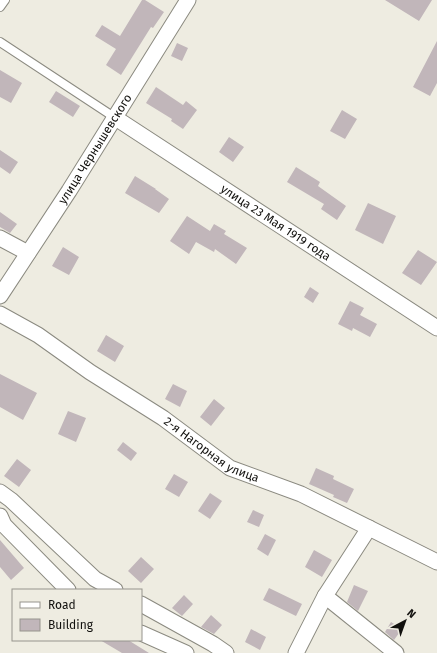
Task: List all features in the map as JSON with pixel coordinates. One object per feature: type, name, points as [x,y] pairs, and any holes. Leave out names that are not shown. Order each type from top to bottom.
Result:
[{"type":"street","name":"улица Чернышевского","points":[[0,296],[188,0]]},
{"type":"street","name":"улица 23 Мая 1919 года","points":[[114,117],[437,328]]},
{"type":"street","points":[[0,238],[28,253]]},
{"type":"street","name":"2-я Нагорная улица","points":[[0,314],[38,336],[90,372],[163,418],[230,468],[301,494],[437,562]]},
{"type":"street","points":[[0,492],[11,500],[95,579],[113,589]]},
{"type":"street","points":[[0,516],[4,524],[67,589]]},
{"type":"street","points":[[296,653],[325,596],[369,528]]},
{"type":"street","points":[[325,596],[396,653]]},
{"type":"street","points":[[142,605],[213,644],[226,653]]},
{"type":"street","points":[[142,633],[186,653]]},
{"type":"lane","points":[[0,7],[5,0]]},
{"type":"lane","points":[[0,42],[114,117]]},
{"type":"building","points":[[142,0],[145,0],[164,12],[153,28],[151,27],[121,75],[106,65],[116,49],[95,36],[102,25],[120,36]]},
{"type":"building","points":[[385,0],[432,0],[419,21]]},
{"type":"building","points":[[437,41],[437,83],[430,96],[413,87]]},
{"type":"building","points":[[177,43],[188,48],[182,61],[171,56]]},
{"type":"building","points":[[0,70],[22,83],[11,103],[0,97]]},
{"type":"building","points":[[156,87],[183,105],[186,101],[197,110],[183,129],[171,121],[172,119],[146,103]]},
{"type":"building","points":[[56,91],[80,106],[73,117],[49,102]]},
{"type":"building","points":[[342,110],[357,119],[345,139],[330,131]]},
{"type":"building","points":[[229,137],[244,147],[233,162],[219,152]]},
{"type":"building","points":[[0,150],[18,162],[10,174],[0,167]]},
{"type":"building","points":[[296,167],[320,182],[318,186],[346,206],[337,220],[321,209],[324,204],[287,182]]},
{"type":"building","points":[[135,176],[169,199],[159,213],[125,193]]},
{"type":"building","points":[[368,203],[396,216],[383,244],[355,230]]},
{"type":"building","points":[[0,212],[17,224],[10,233],[0,227]]},
{"type":"building","points":[[187,216],[210,231],[214,224],[226,231],[224,234],[247,248],[236,264],[215,249],[214,252],[196,242],[189,254],[170,241]]},
{"type":"building","points":[[63,247],[79,257],[69,275],[52,266]]},
{"type":"building","points":[[418,250],[437,262],[421,285],[402,273]]},
{"type":"building","points":[[310,287],[319,293],[313,303],[304,297]]},
{"type":"building","points":[[350,301],[364,308],[360,315],[377,324],[370,337],[353,328],[352,331],[338,324]]},
{"type":"building","points":[[106,335],[124,346],[115,362],[97,351]]},
{"type":"building","points":[[0,374],[37,393],[23,420],[0,407]]},
{"type":"building","points":[[173,384],[187,391],[180,407],[165,399]]},
{"type":"building","points":[[214,399],[225,408],[211,426],[200,417]]},
{"type":"building","points":[[68,411],[86,418],[76,442],[58,434]]},
{"type":"building","points":[[123,442],[137,453],[131,461],[117,450]]},
{"type":"building","points":[[17,459],[31,470],[19,487],[4,476]]},
{"type":"building","points":[[316,468],[334,476],[333,479],[354,489],[347,503],[333,497],[334,495],[309,484]]},
{"type":"building","points":[[174,474],[188,482],[179,497],[165,489]]},
{"type":"building","points":[[210,493],[222,501],[210,519],[198,511]]},
{"type":"building","points":[[253,510],[264,515],[259,527],[247,522]]},
{"type":"building","points":[[265,534],[276,540],[268,556],[257,549]]},
{"type":"building","points":[[0,540],[24,568],[11,580],[0,567]]},
{"type":"building","points":[[314,550],[332,560],[322,577],[305,567]]},
{"type":"building","points":[[141,557],[154,569],[141,583],[128,571]]},
{"type":"building","points":[[354,585],[368,591],[358,611],[347,602]]},
{"type":"building","points":[[269,588],[302,604],[296,616],[263,600]]},
{"type":"building","points":[[184,595],[193,604],[182,616],[172,608]]},
{"type":"building","points":[[211,615],[222,625],[214,634],[201,627]]},
{"type":"building","points":[[391,622],[402,629],[394,640],[385,632]]},
{"type":"building","points":[[251,629],[266,637],[260,650],[245,642]]},
{"type":"building","points":[[102,641],[130,641],[149,653],[122,653]]}]
